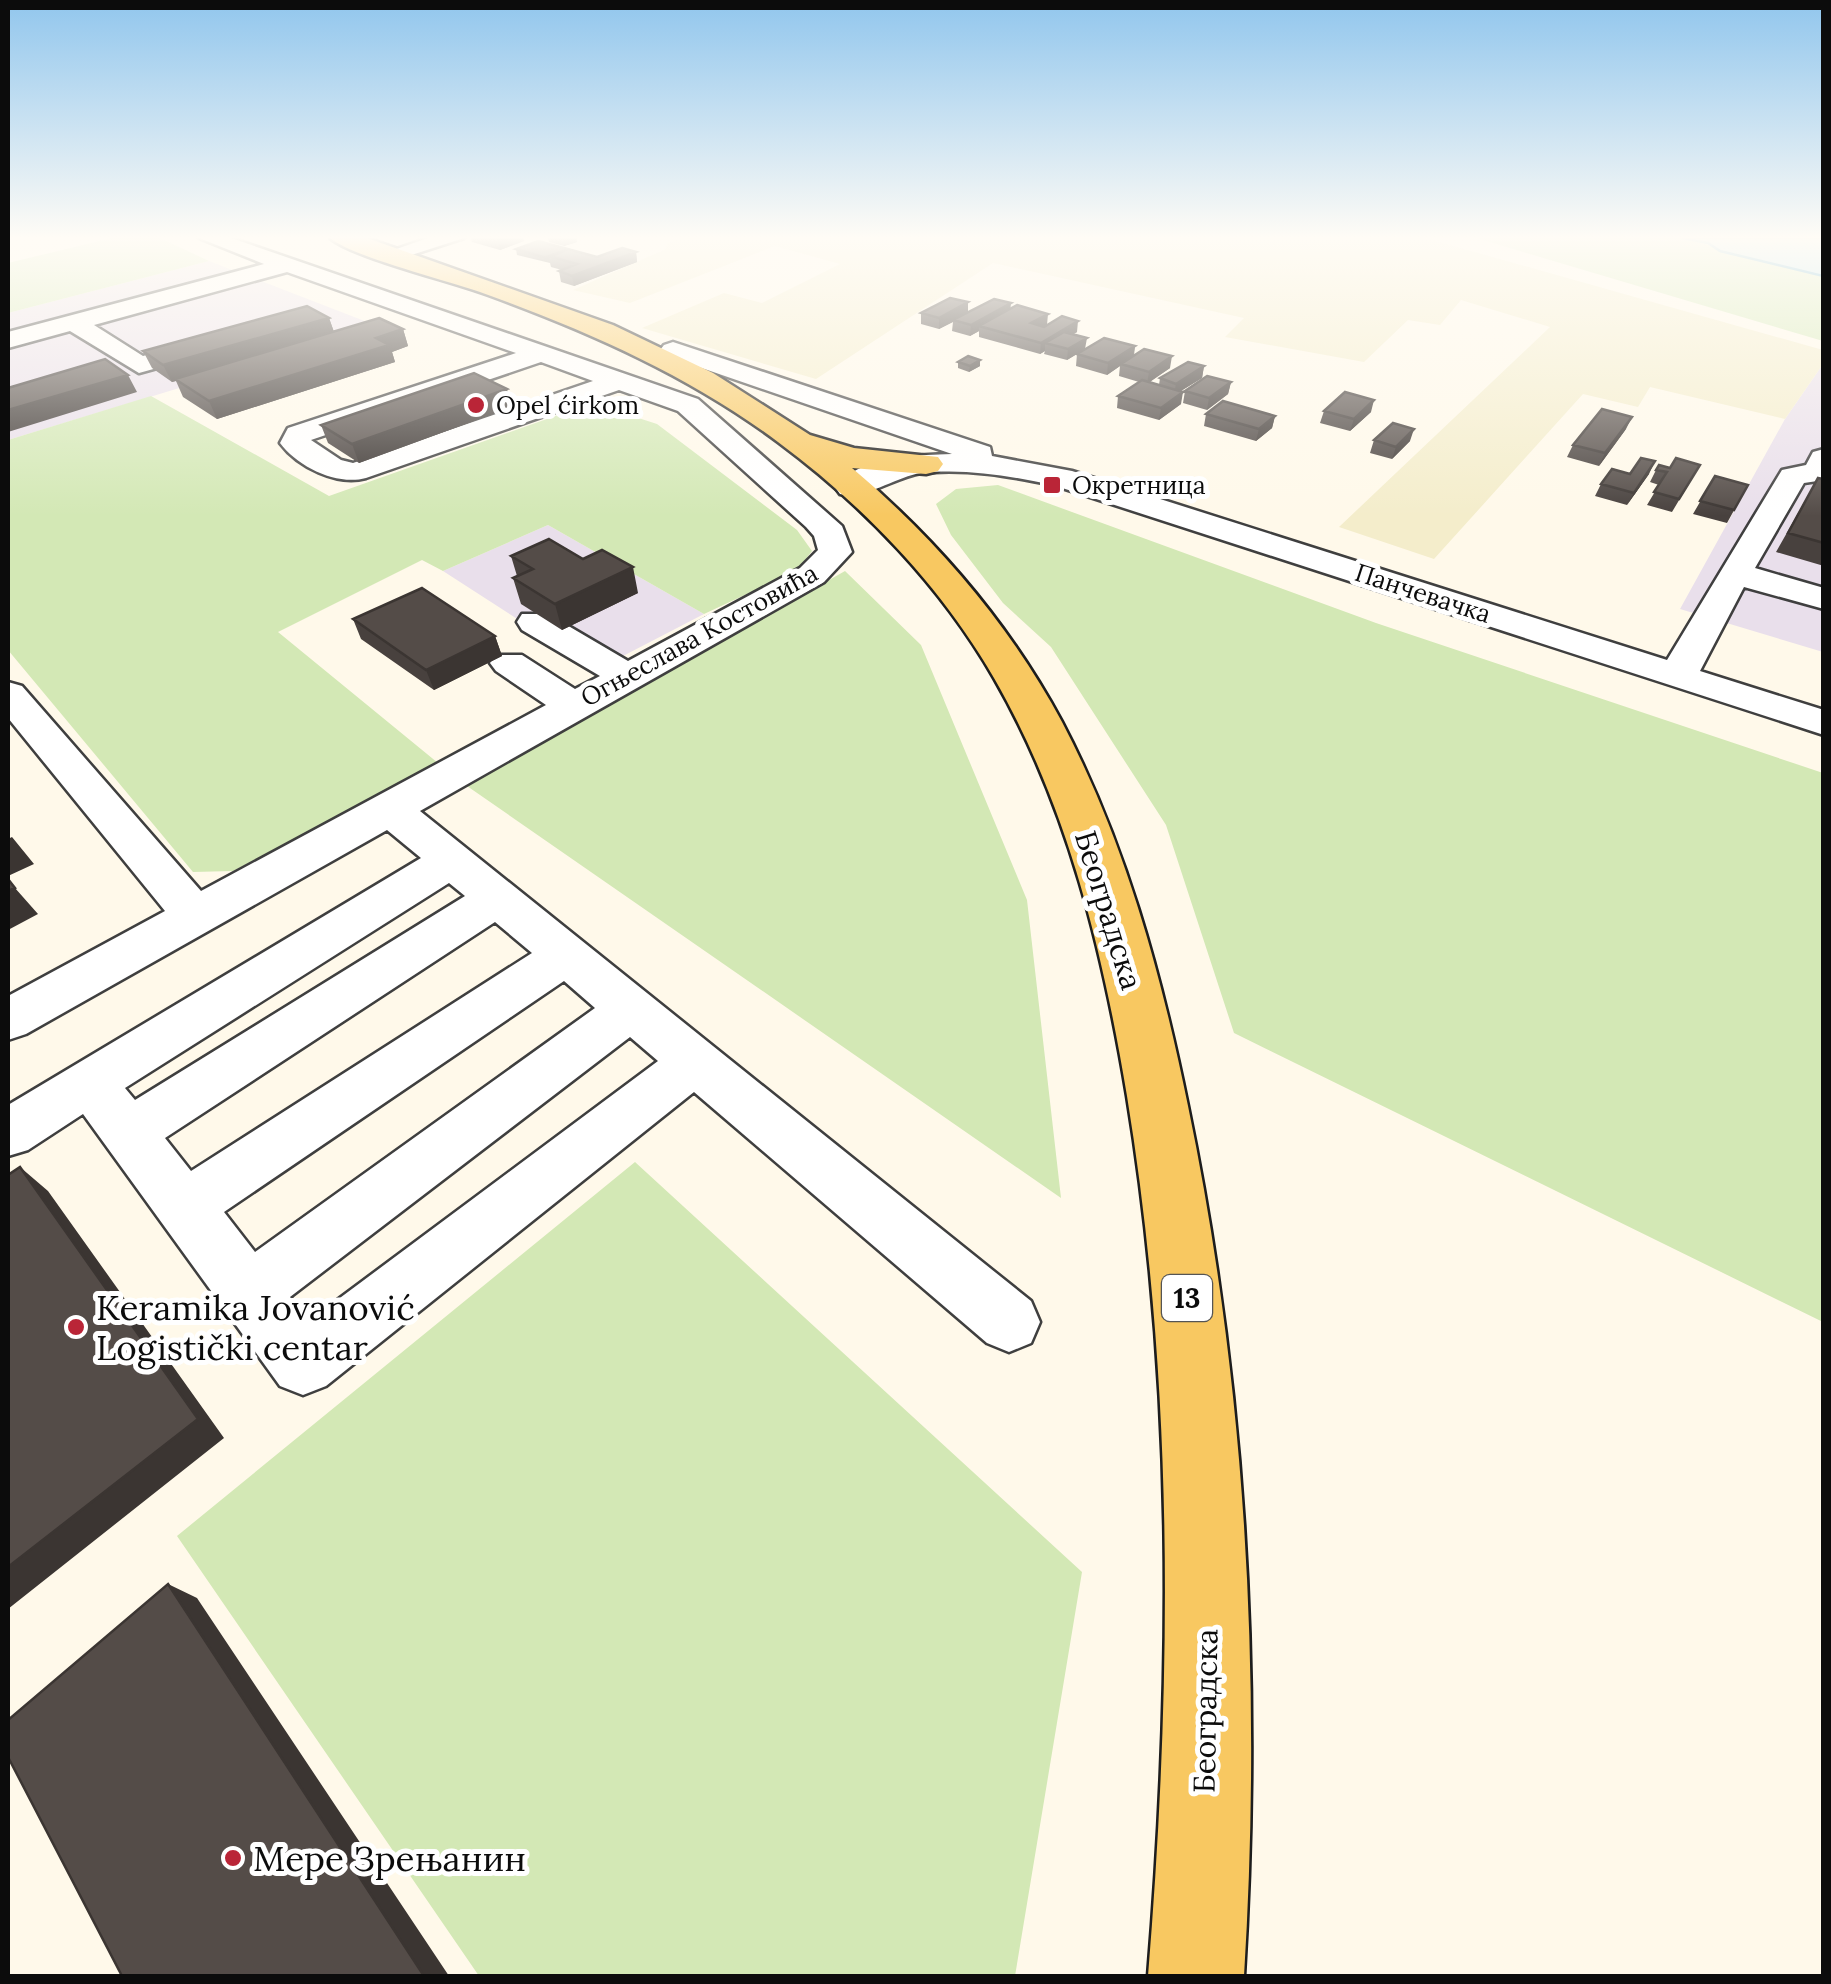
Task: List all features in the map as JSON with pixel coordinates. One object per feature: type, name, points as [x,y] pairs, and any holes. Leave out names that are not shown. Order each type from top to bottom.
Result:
[{"type":"main road","name":"Београдска","points":[[597,331],[741,403],[851,488],[914,546],[1007,665],[1069,786],[1126,954],[1158,1101],[1186,1290],[1203,1513],[1204,1782],[1196,1976]]},
{"type":"main road","points":[[790,439],[925,473],[904,503],[914,546]]},
{"type":"street","points":[[8,340],[42,331]]},
{"type":"street","points":[[86,331],[139,365],[232,339]]},
{"type":"street","name":"Огњеслава Костовића","points":[[8,1020],[812,575],[836,552],[830,533],[817,520],[688,405],[477,331]]},
{"type":"street","name":"Панчевачка","points":[[674,350],[898,424],[1010,469],[1125,497],[1824,724]]},
{"type":"street","points":[[543,353],[311,428],[298,434],[295,444],[332,468],[355,472],[621,380]]},
{"type":"street","points":[[874,461],[866,454],[866,442],[898,424]]},
{"type":"street","points":[[1678,676],[1792,476],[1821,468]]},
{"type":"street","points":[[851,488],[925,473],[1010,469]]},
{"type":"street","points":[[1734,573],[1824,599]]},
{"type":"street","points":[[535,622],[627,676]]},
{"type":"street","points":[[509,663],[574,706]]},
{"type":"street","points":[[8,694],[194,914]]},
{"type":"street","points":[[388,808],[1008,1322]]},
{"type":"street","points":[[8,1133],[452,860]]},
{"type":"street","points":[[128,1134],[497,898]]},
{"type":"street","points":[[184,1207],[566,955]]},
{"type":"street","points":[[249,1292],[631,1008]]},
{"type":"street","points":[[90,1082],[304,1364],[695,1062]]},
{"type":"shaded area","points":[[8,331],[368,331],[8,440]]},
{"type":"shaded area","points":[[651,331],[890,331],[816,379]]},
{"type":"shaded area","points":[[1231,331],[1397,331],[1364,362],[1225,337]]},
{"type":"shaded area","points":[[1546,331],[1754,331],[1823,350],[1823,364],[1785,419],[1650,387],[1638,407],[1583,394],[1434,559],[1339,527]]},
{"type":"shaded area","points":[[1823,364],[1823,652],[1680,609],[1785,419]]},
{"type":"shaded area","points":[[548,525],[704,614],[596,670],[443,571]]},
{"type":"green space","points":[[1788,331],[1823,331],[1823,341]]},
{"type":"green space","points":[[151,396],[329,496],[592,403],[657,424],[797,530],[812,551],[796,571],[704,614],[548,525],[443,571],[422,560],[278,632],[438,763],[233,871],[193,872],[8,650],[8,440]]},
{"type":"green space","points":[[998,485],[1376,623],[1823,773],[1823,1322],[1234,1033],[1166,825],[1051,647],[1003,603],[951,535],[936,504],[956,489]]},
{"type":"green space","points":[[845,571],[921,645],[1027,900],[1061,1198],[467,786]]},
{"type":"green space","points":[[635,1162],[1082,1572],[1015,1976],[479,1976],[177,1536]]},
{"type":"building","points":[[217,331],[285,331],[163,365],[143,351]]},
{"type":"building","points":[[337,331],[398,331],[376,338],[389,345],[209,401],[175,379]]},
{"type":"building","points":[[996,331],[1062,331],[1041,343]]},
{"type":"building","points":[[1064,332],[1087,338],[1068,349],[1045,343]]},
{"type":"building","points":[[1104,338],[1135,346],[1108,363],[1077,354]]},
{"type":"building","points":[[1144,349],[1172,356],[1149,372],[1121,364]]},
{"type":"building","points":[[968,356],[980,360],[970,366],[958,362]]},
{"type":"building","points":[[105,359],[128,375],[8,410],[8,388]]},
{"type":"building","points":[[1188,362],[1204,366],[1176,384],[1160,378]]},
{"type":"building","points":[[474,373],[507,389],[352,444],[321,425]]},
{"type":"building","points":[[1207,376],[1231,382],[1209,398],[1185,391]]},
{"type":"building","points":[[1142,380],[1183,392],[1161,408],[1118,396]]},
{"type":"building","points":[[1345,392],[1374,400],[1354,419],[1324,411]]},
{"type":"building","points":[[1223,401],[1275,416],[1259,429],[1206,414]]},
{"type":"building","points":[[1602,409],[1632,417],[1605,453],[1573,445]]},
{"type":"building","points":[[1393,423],[1414,429],[1396,447],[1374,440]]},
{"type":"building","points":[[1641,458],[1655,461],[1634,493],[1601,484],[1612,469],[1630,474]]},
{"type":"building","points":[[1676,458],[1700,465],[1679,499],[1654,492],[1667,472],[1656,470],[1659,465],[1670,468]]},
{"type":"building","points":[[1715,476],[1748,485],[1734,510],[1700,501]]},
{"type":"building","points":[[1818,478],[1824,479],[1824,543],[1788,533]]},
{"type":"building","points":[[549,539],[583,559],[602,550],[633,567],[555,604],[513,578],[533,569],[511,556]]},
{"type":"building","points":[[422,588],[495,636],[426,670],[353,619]]},
{"type":"building","name":"Keramika Jovanović Logistički centar","points":[[20,1167],[198,1419],[8,1567],[8,1175]]},
{"type":"building","name":"Мере Зрењанин","points":[[168,1584],[424,1976],[122,1976],[8,1757],[8,1720]]},
{"type":"place","name":"Opel ćirkom","points":[[476,405]]},
{"type":"place","name":"Окретница","points":[[1052,485]]},
{"type":"place","name":"Keramika Jovanović Logistički centar","points":[[76,1327]]},
{"type":"place","name":"Мере Зрењанин","points":[[233,1858]]}]
